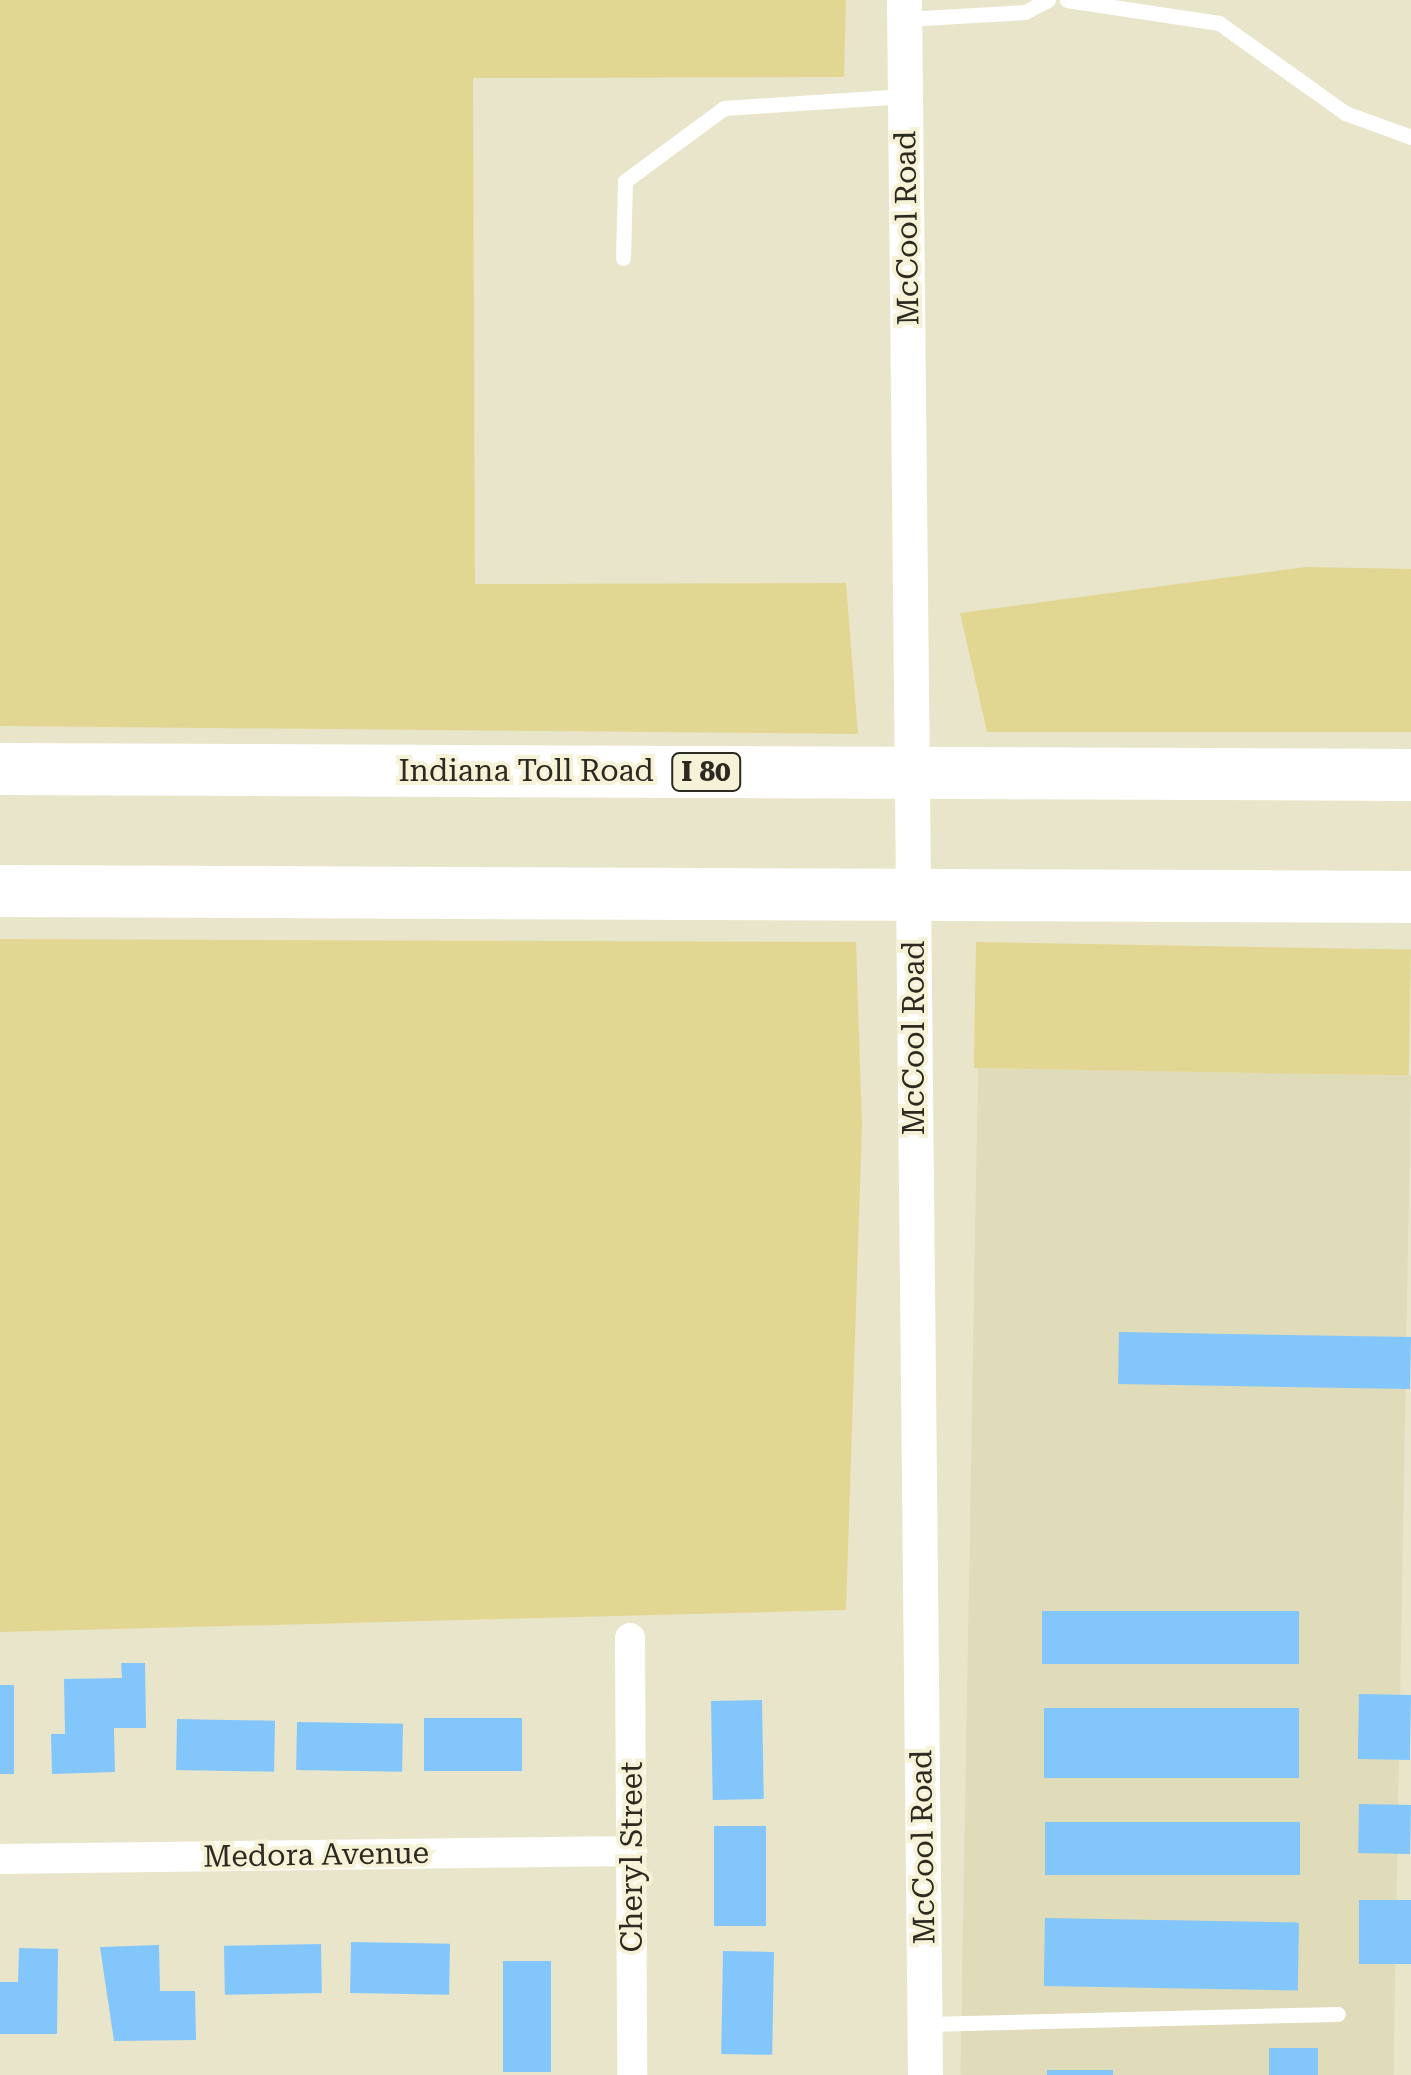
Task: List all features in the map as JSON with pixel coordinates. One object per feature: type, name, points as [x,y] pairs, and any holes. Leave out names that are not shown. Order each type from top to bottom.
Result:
[{"type":"highway","name":"Indiana Toll Road","points":[[0,769],[1411,775]]},
{"type":"highway","points":[[0,892],[1411,896]]},
{"type":"street","name":"McCool Road","points":[[905,9],[925,2075]]},
{"type":"street","name":"Cheryl Street","points":[[630,1638],[632,2075]]},
{"type":"street","name":"Medora Avenue","points":[[0,1859],[632,1851]]},
{"type":"lane","points":[[905,9],[1026,12],[1048,0]]},
{"type":"lane","points":[[1067,0],[1219,23],[1345,113],[1411,137]]},
{"type":"lane","points":[[622,258],[625,181],[724,108],[906,96]]},
{"type":"lane","points":[[924,2024],[1338,2014]]},
{"type":"shaded area","points":[[0,0],[846,0],[844,77],[473,78],[475,584],[846,583],[858,734],[0,726]]},
{"type":"shaded area","points":[[1306,567],[1411,569],[1411,732],[987,732],[960,613]]},
{"type":"shaded area","points":[[0,939],[856,942],[862,1125],[846,1610],[0,1632]]},
{"type":"shaded area","points":[[976,942],[1411,950],[1409,1076],[974,1068]]},
{"type":"shaded area","points":[[978,1068],[1411,1076],[1393,2075],[960,2075]]},
{"type":"building","points":[[1119,1332],[1411,1337],[1410,1389],[1118,1384]]},
{"type":"building","points":[[1042,1611],[1299,1611],[1299,1664],[1042,1664]]},
{"type":"building","points":[[121,1663],[145,1663],[146,1728],[114,1728],[115,1772],[52,1774],[51,1734],[65,1734],[64,1679],[122,1678]]},
{"type":"building","points":[[0,1685],[14,1685],[14,1774],[0,1774]]},
{"type":"building","points":[[1359,1694],[1411,1695],[1410,1760],[1358,1759]]},
{"type":"building","points":[[762,1700],[764,1799],[713,1800],[711,1701]]},
{"type":"building","points":[[1044,1708],[1299,1708],[1299,1778],[1044,1778]]},
{"type":"building","points":[[424,1718],[522,1718],[522,1771],[424,1771]]},
{"type":"building","points":[[177,1719],[275,1721],[274,1772],[176,1770]]},
{"type":"building","points":[[297,1722],[403,1724],[402,1772],[296,1770]]},
{"type":"building","points":[[1359,1804],[1411,1805],[1410,1854],[1358,1853]]},
{"type":"building","points":[[1045,1822],[1300,1822],[1300,1875],[1045,1875]]},
{"type":"building","points":[[714,1826],[766,1826],[766,1926],[714,1926]]},
{"type":"building","points":[[1359,1900],[1411,1900],[1411,1964],[1359,1964]]},
{"type":"building","points":[[1045,1918],[1299,1922],[1298,1990],[1044,1986]]},
{"type":"building","points":[[351,1942],[450,1944],[449,1995],[350,1993]]},
{"type":"building","points":[[321,1944],[322,1993],[225,1995],[224,1946]]},
{"type":"building","points":[[159,1945],[160,1991],[195,1991],[196,2040],[114,2041],[100,1947]]},
{"type":"building","points":[[19,1948],[58,1949],[57,2034],[0,2034],[0,1982],[18,1982]]},
{"type":"building","points":[[723,1951],[774,1952],[772,2055],[721,2054]]},
{"type":"building","points":[[503,1961],[551,1961],[551,2072],[503,2072]]},
{"type":"building","points":[[1269,2048],[1318,2048],[1318,2075],[1269,2075]]},
{"type":"building","points":[[1047,2070],[1113,2070],[1113,2075],[1047,2075]]}]
